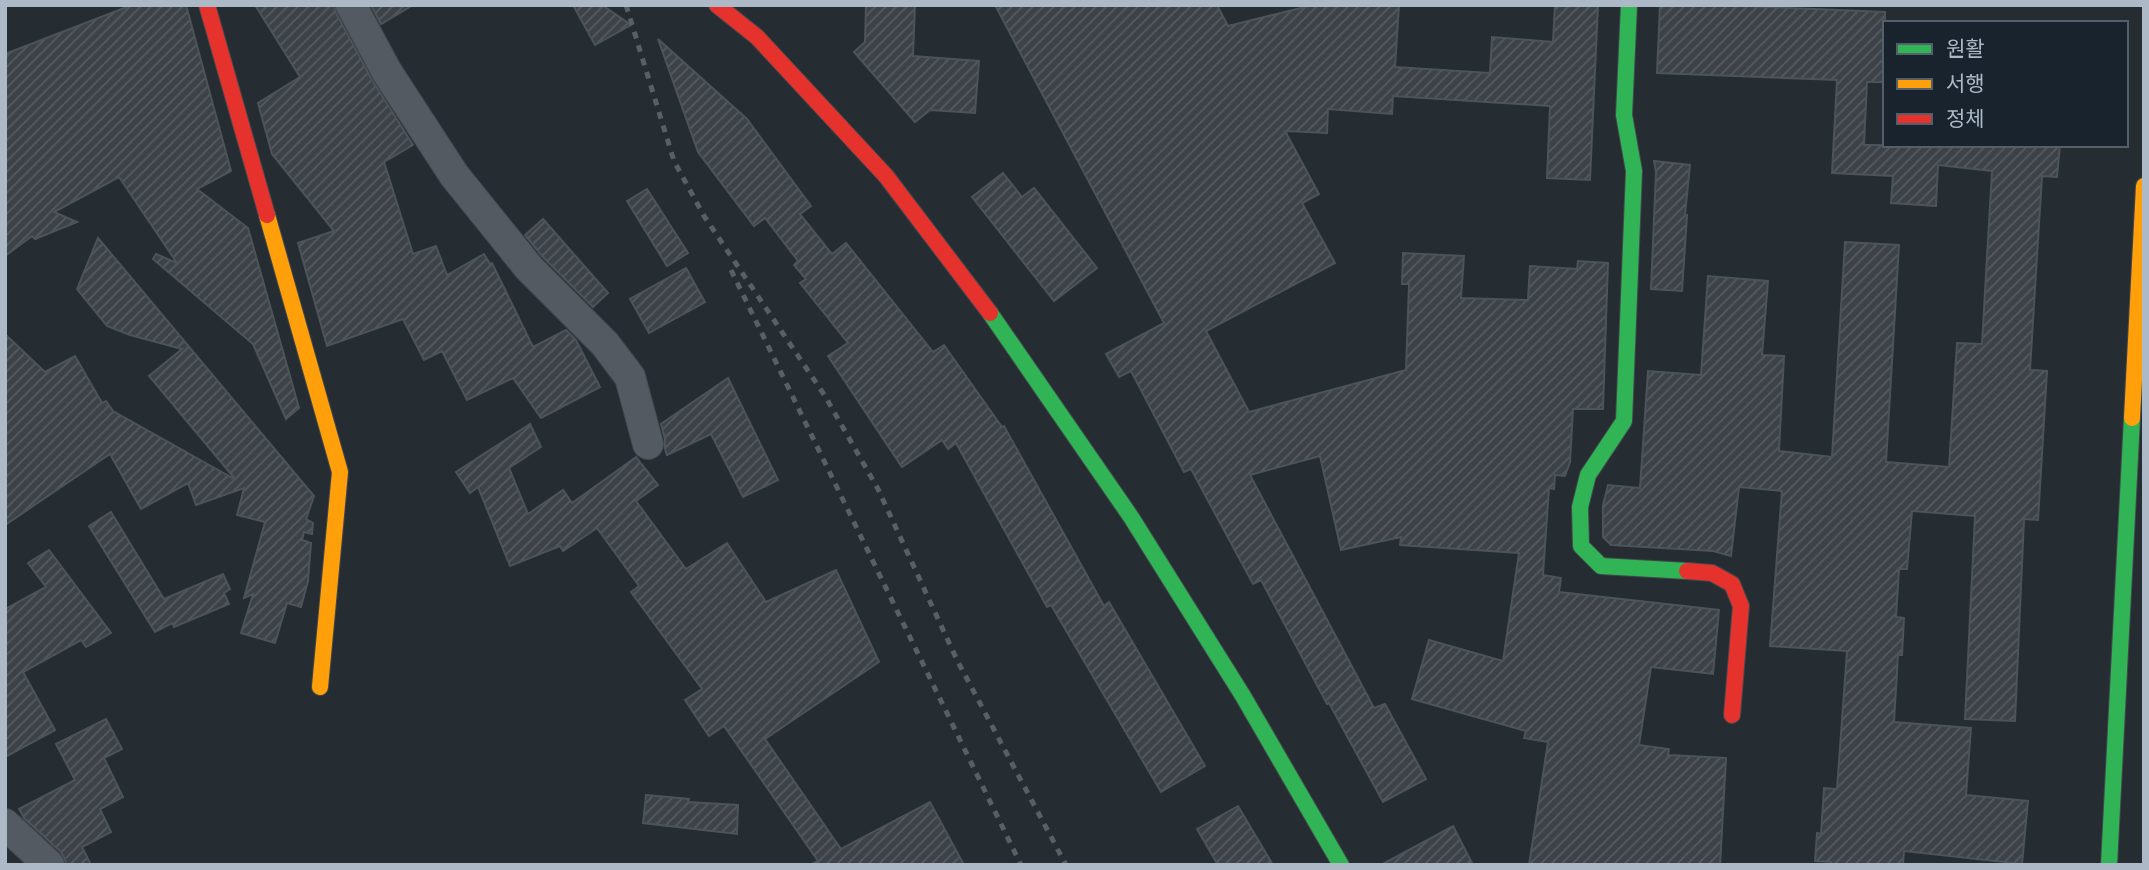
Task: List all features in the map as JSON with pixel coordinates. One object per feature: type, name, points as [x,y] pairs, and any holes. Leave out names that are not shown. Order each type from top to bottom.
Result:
[{"type":"main road","points":[[206,5],[340,472],[320,687]]},
{"type":"main road","points":[[717,5],[757,37],[886,176],[991,314],[1131,517],[1243,696],[1341,865]]},
{"type":"main road","points":[[1629,5],[1624,116],[1634,171],[1623,421],[1588,475],[1580,507],[1581,547],[1601,566],[1713,573],[1732,584],[1741,607],[1732,715]]},
{"type":"main road","points":[[2109,865],[2144,186]]},
{"type":"street","points":[[351,5],[387,72],[454,175],[529,268],[605,344],[630,377],[648,444]]},
{"type":"street","points":[[5,824],[49,865]]},
{"type":"building","points":[[132,5],[186,5],[231,171],[197,189],[248,228],[299,408],[286,419],[253,344],[153,259],[156,254],[177,263],[119,177],[54,212],[77,222],[35,239],[32,236],[5,256],[5,54]]},
{"type":"building","points":[[255,5],[334,5],[372,80],[413,145],[384,162],[413,254],[436,246],[447,275],[484,254],[490,264],[492,263],[533,347],[566,330],[576,340],[600,387],[541,418],[513,378],[467,400],[442,351],[424,360],[403,319],[327,346],[298,243],[334,231],[272,154],[258,103],[300,77]]},
{"type":"building","points":[[371,5],[413,5],[381,24]]},
{"type":"building","points":[[573,5],[602,5],[631,25],[595,45]]},
{"type":"building","points":[[866,5],[915,5],[913,56],[979,61],[975,113],[930,110],[915,122],[854,52],[865,42]]},
{"type":"building","points":[[995,5],[1217,5],[1228,26],[1313,5],[1399,5],[1395,67],[1490,73],[1492,37],[1553,42],[1555,5],[1598,5],[1590,180],[1547,178],[1550,106],[1393,96],[1392,114],[1328,109],[1327,133],[1285,131],[1319,194],[1302,203],[1335,263],[1206,331],[1249,412],[1406,370],[1409,284],[1402,284],[1403,253],[1464,256],[1461,298],[1528,300],[1530,266],[1577,269],[1578,261],[1608,263],[1603,409],[1573,409],[1570,462],[1565,476],[1555,475],[1554,489],[1549,488],[1543,575],[1561,578],[1559,592],[1719,610],[1713,674],[1651,667],[1639,745],[1669,749],[1668,755],[1726,758],[1720,865],[1529,865],[1548,742],[1524,738],[1526,731],[1412,699],[1429,640],[1503,661],[1519,553],[1400,545],[1401,537],[1341,550],[1320,456],[1250,475],[1374,708],[1385,704],[1426,779],[1383,802],[1261,580],[1253,584],[1191,469],[1184,472],[1131,371],[1119,377],[1106,354],[1164,323]]},
{"type":"building","points":[[1660,5],[1885,12],[1883,82],[1867,82],[1864,145],[2060,147],[2057,177],[2042,176],[2030,370],[2047,371],[2038,520],[2024,519],[2015,721],[1965,719],[1975,516],[1912,511],[1907,569],[1899,569],[1896,617],[1904,618],[1902,655],[1898,655],[1894,722],[1971,728],[1966,795],[2028,801],[2022,864],[1904,851],[1903,865],[1830,865],[1831,862],[1815,861],[1817,833],[1821,834],[1824,788],[1837,789],[1847,651],[1770,646],[1782,491],[1739,487],[1731,556],[1713,551],[1611,545],[1603,537],[1603,505],[1608,485],[1640,488],[1648,371],[1701,375],[1708,276],[1768,281],[1762,355],[1784,356],[1779,451],[1832,457],[1845,242],[1899,245],[1886,462],[1949,467],[1957,343],[1982,344],[1992,171],[1938,165],[1936,206],[1891,203],[1893,176],[1832,173],[1837,80],[1657,73]]},
{"type":"building","points":[[658,39],[747,119],[811,206],[800,214],[832,254],[846,243],[933,352],[944,345],[1002,427],[1004,426],[1104,606],[1109,602],[1205,766],[1161,792],[1051,605],[1047,607],[956,443],[948,449],[942,440],[902,467],[828,356],[848,343],[800,283],[806,279],[794,265],[798,261],[765,218],[754,226],[698,152]]},
{"type":"building","points":[[1654,161],[1690,165],[1682,291],[1651,289],[1656,172]]},
{"type":"building","points":[[1003,173],[1022,197],[1034,188],[1097,268],[1054,301],[972,197]]},
{"type":"building","points":[[647,189],[688,253],[667,266],[627,201]]},
{"type":"building","points":[[543,219],[608,293],[593,307],[525,235]]},
{"type":"building","points":[[98,238],[314,496],[306,519],[313,523],[312,534],[304,532],[302,540],[311,543],[308,581],[301,607],[287,603],[275,643],[241,633],[253,594],[244,598],[265,522],[237,515],[244,488],[196,505],[188,483],[141,509],[110,454],[5,525],[5,334],[45,372],[75,356],[102,403],[106,401],[113,411],[236,480],[149,376],[182,349],[107,326],[77,289]]},
{"type":"building","points":[[686,268],[705,302],[649,333],[630,299]]},
{"type":"building","points":[[728,378],[778,480],[743,497],[711,434],[667,455],[661,424]]},
{"type":"building","points":[[530,424],[541,447],[509,468],[528,514],[563,490],[572,503],[636,457],[658,485],[636,501],[686,569],[727,543],[766,602],[836,570],[879,662],[765,739],[841,849],[930,802],[964,865],[810,865],[818,861],[724,726],[709,736],[685,700],[702,689],[631,592],[639,586],[597,528],[563,551],[560,546],[510,566],[478,487],[470,493],[456,472]]},
{"type":"building","points":[[111,512],[164,599],[223,574],[230,589],[224,593],[229,604],[174,627],[172,623],[155,632],[89,526]]},
{"type":"building","points":[[49,550],[111,633],[86,647],[81,640],[23,672],[55,730],[5,757],[5,609],[46,587],[28,563]]},
{"type":"building","points":[[106,719],[122,749],[104,758],[123,797],[100,809],[111,832],[82,847],[91,865],[66,865],[61,852],[24,818],[19,809],[75,780],[56,744]]},
{"type":"building","points":[[646,795],[689,799],[688,802],[738,805],[737,834],[643,823]]},
{"type":"building","points":[[1238,806],[1273,865],[1218,865],[1197,829]]},
{"type":"building","points":[[1453,826],[1473,865],[1381,865]]},
{"type":"railway","points":[[626,5],[674,161],[704,216],[825,396],[878,489],[957,660],[1066,865]]},
{"type":"railway","points":[[731,270],[1021,865]]},
{"type":"traffic: fast","points":[[1629,5],[1624,115],[1634,171],[1624,421],[1588,475],[1580,507],[1581,546],[1601,566],[1687,571]]},
{"type":"traffic: fast","points":[[990,313],[1131,517],[1243,696],[1341,865]]},
{"type":"traffic: fast","points":[[2109,865],[2132,418]]},
{"type":"traffic: slow","points":[[2132,418],[2144,186]]},
{"type":"traffic: slow","points":[[267,215],[340,472],[320,687]]},
{"type":"traffic: jam","points":[[207,5],[267,215]]},
{"type":"traffic: jam","points":[[717,5],[757,37],[886,176],[990,313]]},
{"type":"traffic: jam","points":[[1687,571],[1712,573],[1732,584],[1741,606],[1732,715]]}]
